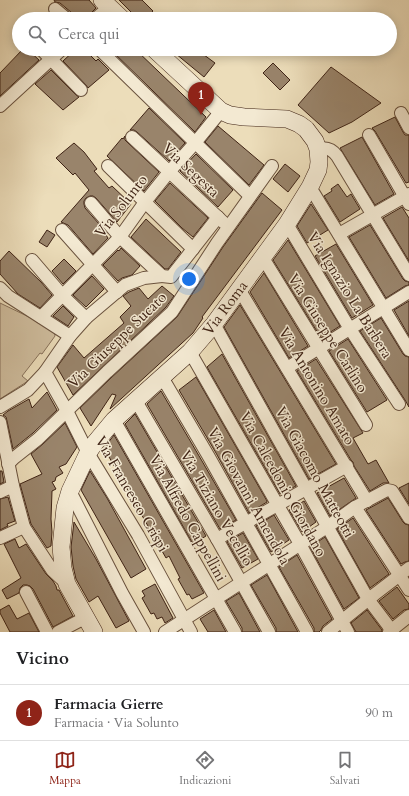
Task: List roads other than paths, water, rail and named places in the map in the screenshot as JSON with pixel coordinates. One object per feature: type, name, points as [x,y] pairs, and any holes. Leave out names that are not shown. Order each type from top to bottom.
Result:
[{"type":"street","points":[[106,4],[115,12]]},
{"type":"street","points":[[55,9],[59,12]]},
{"type":"street","points":[[48,56],[81,90]]},
{"type":"street","points":[[0,106],[54,56]]},
{"type":"street","points":[[105,56],[250,196]]},
{"type":"street","name":"Via Roma","points":[[94,632],[67,584],[63,568],[61,547],[65,508],[70,492],[88,453],[114,420],[190,352],[214,324],[287,224],[310,187],[318,170],[319,162],[318,149],[315,140],[306,129],[299,124],[287,119],[244,117],[221,111],[162,56]]},
{"type":"street","name":"Via Solunto","points":[[41,317],[120,237],[169,172],[221,111]]},
{"type":"street","points":[[401,113],[409,128]]},
{"type":"street","points":[[339,234],[372,215],[408,198],[369,135]]},
{"type":"street","name":"Via Segesta","points":[[132,137],[228,227]]},
{"type":"street","points":[[318,149],[326,148],[334,152],[337,156],[409,275]]},
{"type":"street","points":[[108,166],[193,249]]},
{"type":"street","name":"Via Giuseppe Sucato","points":[[8,464],[38,440],[107,372],[172,312],[217,243],[272,166]]},
{"type":"street","points":[[310,187],[409,350]]},
{"type":"street","points":[[91,203],[120,237],[167,277]]},
{"type":"street","points":[[0,407],[28,390],[45,372],[70,336],[86,318],[125,285],[144,278],[167,277],[193,249],[218,217]]},
{"type":"street","name":"Via Ignazio La Barbera","points":[[287,224],[350,329],[399,404]]},
{"type":"street","points":[[62,230],[117,292]]},
{"type":"street","name":"Via Giuseppe Carlino","points":[[263,258],[366,425]]},
{"type":"street","points":[[32,260],[62,295],[86,318]]},
{"type":"street","points":[[0,288],[8,296],[70,336]]},
{"type":"street","name":"Via Antonino Amato","points":[[239,289],[369,500]]},
{"type":"street","points":[[288,368],[409,292]]},
{"type":"street","name":"Via Giacomo Matteotti","points":[[214,324],[368,599],[391,631]]},
{"type":"street","name":"Via Calcedonio Giordano","points":[[190,352],[300,544],[348,632]]},
{"type":"street","name":"Via Francesco Crispi","points":[[45,372],[88,453],[138,535],[191,632]]},
{"type":"street","name":"Via Giovanni Amendola","points":[[162,377],[209,457],[307,632]]},
{"type":"street","name":"Via Tiziano Vecellio","points":[[136,401],[217,539],[269,632]]},
{"type":"street","name":"Via Alfredo Cappellini","points":[[114,420],[235,632]]},
{"type":"street","points":[[0,422],[3,452],[8,464],[24,527],[52,570],[67,584]]},
{"type":"street","points":[[217,539],[347,466]]},
{"type":"street","points":[[0,492],[13,486]]},
{"type":"street","points":[[165,632],[355,507],[388,490],[392,491],[409,518]]},
{"type":"street","points":[[70,492],[122,593],[144,632]]},
{"type":"street","points":[[355,507],[409,590]]},
{"type":"street","points":[[0,538],[24,527]]},
{"type":"street","points":[[328,632],[409,568]]},
{"type":"street","points":[[26,592],[47,632]]},
{"type":"street","points":[[58,632],[79,621],[84,615]]},
{"type":"street","points":[[391,631],[409,616]]},
{"type":"place","name":"Farmacia Gierre","points":[[201,115]]}]
